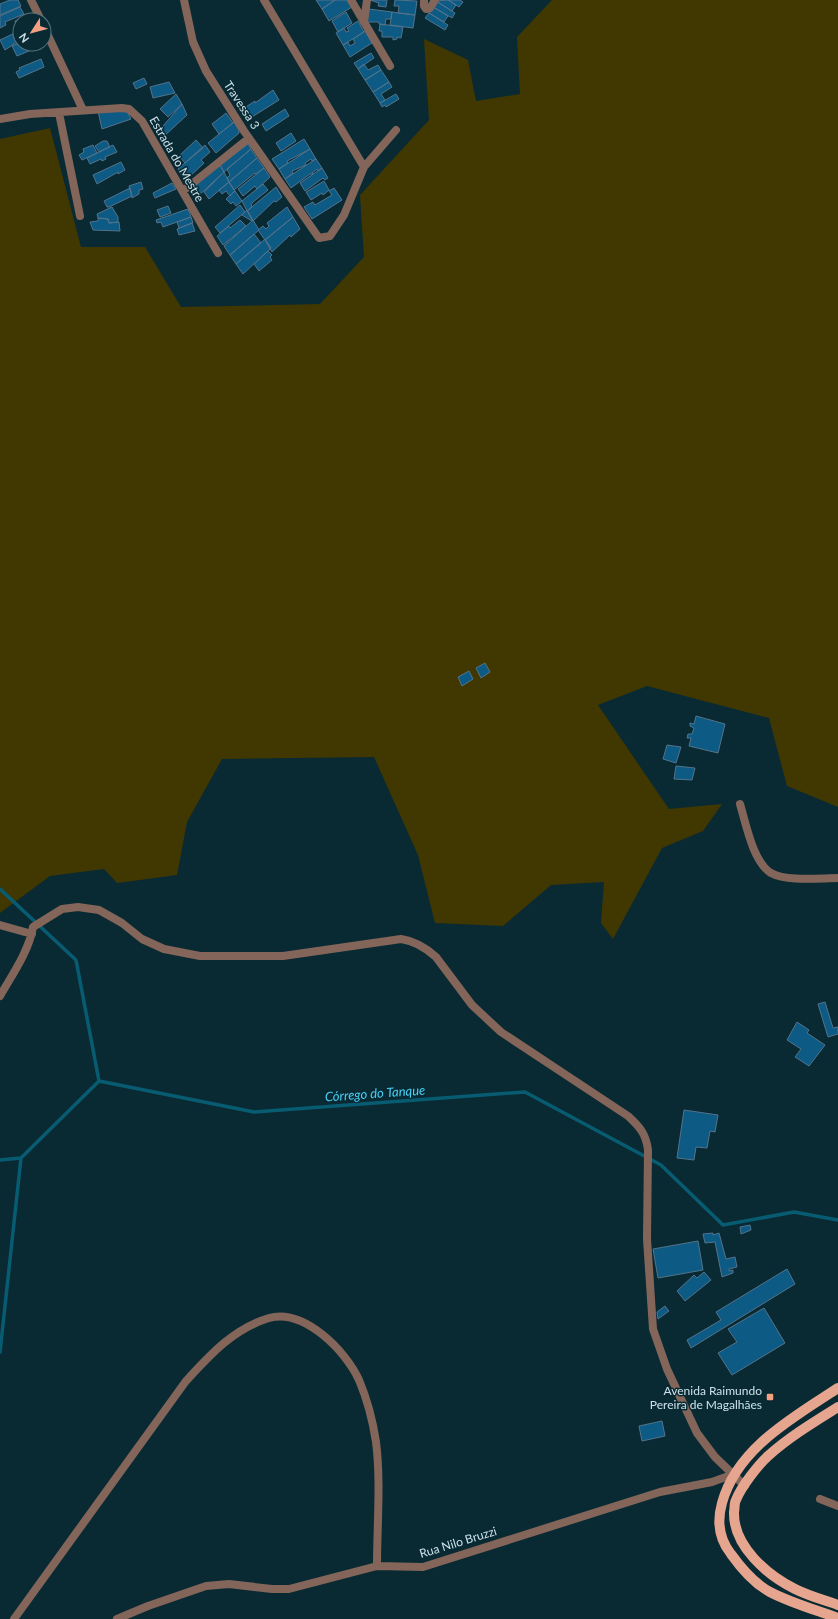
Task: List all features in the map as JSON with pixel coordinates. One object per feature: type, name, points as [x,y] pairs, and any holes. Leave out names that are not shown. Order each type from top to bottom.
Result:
[{"type":"main road","points":[[838,1388],[790,1420],[763,1441],[746,1458],[734,1474],[726,1489],[719,1511],[718,1522],[727,1548],[751,1577],[769,1592],[838,1618]]},
{"type":"main road","points":[[838,1407],[787,1441],[767,1457],[753,1472],[735,1500],[734,1523],[743,1544],[756,1560],[773,1575],[795,1589],[838,1605]]},
{"type":"street","points":[[31,0],[37,12]]},
{"type":"street","name":"Travessa 3","points":[[184,0],[188,25],[198,55],[249,138],[319,238],[330,236],[344,215],[364,167]]},
{"type":"street","points":[[264,0],[364,167],[396,130]]},
{"type":"street","points":[[351,0],[390,66]]},
{"type":"street","points":[[364,22],[367,0]]},
{"type":"street","points":[[424,0],[426,10],[430,8],[435,0]]},
{"type":"street","points":[[52,44],[83,110]]},
{"type":"street","name":"Estrada do Mestre","points":[[0,119],[30,114],[122,108],[129,109],[142,121],[218,253]]},
{"type":"street","points":[[59,113],[80,216]]},
{"type":"street","points":[[183,191],[249,138]]},
{"type":"street","points":[[740,804],[754,850],[762,863],[771,873],[782,877],[838,878]]},
{"type":"street","points":[[0,996],[33,930],[50,916],[62,909],[78,907],[99,910],[122,923],[142,939],[164,949],[200,956],[283,956],[401,939],[416,943],[426,948],[436,957],[472,1005],[501,1032],[628,1116],[641,1127],[646,1137],[648,1150],[648,1239],[653,1329],[667,1369],[697,1433],[715,1457],[745,1486]]},
{"type":"street","points":[[0,924],[33,930]]},
{"type":"street","points":[[14,1619],[186,1381],[214,1350],[241,1329],[270,1318],[291,1317],[309,1324],[345,1358],[359,1380],[368,1406],[376,1442],[377,1566]]},
{"type":"street","name":"Rua Nilo Bruzzi","points":[[117,1619],[148,1606],[206,1586],[229,1584],[272,1589],[289,1589],[377,1566],[423,1567],[660,1492],[712,1482],[734,1474]]},
{"type":"street","points":[[820,1499],[838,1506]]},
{"type":"shaded area","points":[[552,0],[838,0],[838,807],[787,786],[769,718],[647,686],[598,705],[669,809],[722,804],[703,831],[662,848],[613,939],[601,923],[604,882],[551,885],[503,926],[435,923],[418,855],[374,757],[222,759],[187,822],[177,875],[117,883],[104,869],[50,876],[0,913],[0,139],[50,128],[81,247],[145,247],[181,307],[320,304],[364,257],[360,195],[429,120],[424,39],[468,60],[476,101],[520,94],[517,37]]},
{"type":"building","points":[[10,0],[18,0],[21,6],[0,15],[0,4]]},
{"type":"building","points":[[316,0],[335,0],[322,9]]},
{"type":"building","points":[[335,0],[348,0],[352,7],[329,21],[322,9]]},
{"type":"building","points":[[370,0],[387,0],[386,7],[378,6],[379,3]]},
{"type":"building","points":[[395,0],[417,1],[415,15],[398,13],[399,6],[394,6]]},
{"type":"building","points":[[448,0],[456,5],[452,11],[436,1]]},
{"type":"building","points":[[448,0],[460,0],[463,2],[459,7]]},
{"type":"building","points":[[436,1],[455,13],[452,18],[432,6]]},
{"type":"building","points":[[20,7],[23,12],[12,12],[12,19],[5,22],[6,25],[0,28],[0,16]]},
{"type":"building","points":[[433,7],[448,16],[444,22],[429,13]]},
{"type":"building","points":[[369,9],[392,12],[391,19],[386,19],[385,25],[379,24],[379,22],[367,22]]},
{"type":"building","points":[[346,12],[352,23],[338,32],[332,21]]},
{"type":"building","points":[[392,12],[415,15],[413,28],[390,25]]},
{"type":"building","points":[[429,13],[448,25],[445,30],[425,18]]},
{"type":"building","points":[[358,21],[364,32],[343,45],[336,33],[344,28],[346,32],[349,31],[347,28]]},
{"type":"building","points":[[380,24],[403,27],[401,38],[397,37],[397,39],[393,40],[393,37],[382,37],[382,31],[379,31]]},
{"type":"building","points":[[365,31],[372,43],[350,57],[343,45],[348,42],[350,46],[355,43],[353,39]]},
{"type":"building","points":[[12,34],[12,45],[5,50],[0,40]]},
{"type":"building","points":[[15,52],[26,52],[17,56]]},
{"type":"building","points":[[371,53],[374,58],[358,69],[354,63]]},
{"type":"building","points":[[41,59],[44,67],[19,78],[16,72],[20,70],[19,68]]},
{"type":"building","points":[[364,64],[368,70],[378,65],[381,70],[365,80],[358,69]]},
{"type":"building","points":[[381,70],[389,82],[373,92],[365,80]]},
{"type":"building","points":[[144,78],[147,84],[136,89],[133,83]]},
{"type":"building","points":[[169,82],[175,93],[153,98],[150,87]]},
{"type":"building","points":[[389,82],[392,87],[381,94],[385,100],[380,103],[373,92]]},
{"type":"building","points":[[273,90],[279,100],[247,120],[241,110],[255,101],[255,103]]},
{"type":"building","points":[[176,94],[182,104],[168,117],[160,109]]},
{"type":"building","points":[[396,94],[399,99],[386,107],[385,105],[382,107],[380,103]]},
{"type":"building","points":[[182,104],[187,115],[162,138],[157,133]]},
{"type":"building","points":[[126,109],[131,119],[102,129],[98,111]]},
{"type":"building","points":[[285,109],[289,116],[266,131],[262,124]]},
{"type":"building","points":[[226,113],[233,123],[219,134],[212,124]]},
{"type":"building","points":[[234,122],[239,130],[239,133],[216,153],[208,143]]},
{"type":"building","points":[[291,133],[296,141],[281,151],[276,143]]},
{"type":"building","points":[[304,139],[310,149],[287,161],[288,163],[279,169],[272,159]]},
{"type":"building","points":[[196,140],[203,148],[185,163],[179,156]]},
{"type":"building","points":[[103,141],[107,141],[110,147],[99,152],[95,146]]},
{"type":"building","points":[[248,144],[251,149],[224,172],[220,165]]},
{"type":"building","points":[[93,145],[97,153],[82,160],[79,155],[84,152],[83,149]]},
{"type":"building","points":[[113,145],[117,152],[105,157],[106,159],[102,161],[101,159],[90,164],[87,158]]},
{"type":"building","points":[[205,145],[210,152],[201,160],[204,163],[187,179],[182,176],[178,169]]},
{"type":"building","points":[[251,149],[257,158],[229,182],[227,178],[230,175],[227,169]]},
{"type":"building","points":[[310,149],[316,159],[312,161],[311,159],[305,163],[306,165],[292,171],[293,173],[285,179],[279,169]]},
{"type":"building","points":[[257,158],[264,168],[256,174],[255,173],[234,190],[229,182]]},
{"type":"building","points":[[316,159],[322,168],[318,171],[317,169],[312,173],[313,174],[310,174],[291,188],[285,179]]},
{"type":"building","points":[[121,162],[125,170],[118,174],[118,172],[97,184],[93,175]]},
{"type":"building","points":[[220,165],[224,172],[196,198],[190,188]]},
{"type":"building","points":[[264,168],[270,177],[257,189],[255,186],[243,196],[238,189]]},
{"type":"building","points":[[322,168],[328,178],[325,180],[323,178],[305,191],[300,183]]},
{"type":"building","points":[[224,172],[229,182],[209,199],[204,192]]},
{"type":"building","points":[[324,181],[329,190],[323,195],[322,193],[311,200],[306,192]]},
{"type":"building","points":[[141,182],[143,189],[139,190],[139,194],[132,198],[129,186]]},
{"type":"building","points":[[229,182],[235,191],[230,196],[226,191],[222,194],[219,190]]},
{"type":"building","points":[[172,183],[176,189],[155,198],[153,193]]},
{"type":"building","points":[[263,184],[268,190],[253,202],[251,205],[252,207],[247,211],[242,201]]},
{"type":"building","points":[[276,187],[282,197],[276,202],[274,201],[253,221],[247,211]]},
{"type":"building","points":[[130,188],[132,196],[107,207],[104,201]]},
{"type":"building","points":[[334,188],[342,200],[312,219],[304,207],[313,202],[315,205],[332,195],[329,191]]},
{"type":"building","points":[[235,191],[242,201],[236,206],[233,202],[231,204],[226,199]]},
{"type":"building","points":[[240,205],[245,212],[220,233],[215,227]]},
{"type":"building","points":[[168,206],[171,213],[160,217],[157,210]]},
{"type":"building","points":[[112,207],[118,217],[118,222],[109,223],[108,219],[98,218],[97,214]]},
{"type":"building","points":[[287,207],[293,217],[265,240],[258,230],[263,226],[266,229],[269,226],[267,223]]},
{"type":"building","points":[[188,209],[191,217],[163,227],[161,222],[157,223],[156,220]]},
{"type":"building","points":[[247,210],[253,220],[252,221],[242,215]]},
{"type":"building","points":[[191,217],[193,223],[179,228],[177,222]]},
{"type":"building","points":[[293,217],[300,229],[291,237],[290,235],[272,252],[265,240]]},
{"type":"building","points":[[98,218],[108,219],[109,223],[119,222],[120,231],[93,230],[90,222],[98,221]]},
{"type":"building","points":[[240,220],[246,226],[223,245],[217,236],[229,226],[230,228]]},
{"type":"building","points":[[253,220],[259,230],[230,255],[224,246]]},
{"type":"building","points":[[192,223],[195,231],[179,235],[177,229]]},
{"type":"building","points":[[254,234],[261,243],[236,264],[230,255]]},
{"type":"building","points":[[265,239],[271,248],[243,274],[236,264]]},
{"type":"building","points":[[268,251],[272,255],[270,257],[272,260],[259,271],[254,264]]},
{"type":"building","points":[[485,663],[490,672],[481,678],[476,668]]},
{"type":"building","points":[[469,671],[473,679],[462,686],[458,677]]},
{"type":"building","points":[[696,716],[725,724],[718,753],[689,746],[691,738],[687,738],[688,734],[692,734],[694,728],[690,726],[690,723],[694,724]]},
{"type":"building","points":[[667,745],[681,747],[676,763],[663,759]]},
{"type":"building","points":[[676,766],[695,768],[692,780],[674,779]]},
{"type":"building","points":[[825,1002],[833,1028],[838,1027],[838,1034],[828,1037],[818,1004]]},
{"type":"building","points":[[797,1022],[809,1030],[807,1033],[825,1045],[809,1066],[795,1057],[801,1049],[787,1040]]},
{"type":"building","points":[[684,1110],[718,1115],[715,1132],[710,1131],[707,1148],[696,1147],[694,1160],[677,1158]]},
{"type":"building","points":[[750,1225],[751,1230],[741,1234],[740,1227]]},
{"type":"building","points":[[713,1233],[713,1235],[719,1233],[726,1259],[735,1257],[737,1267],[729,1269],[729,1271],[733,1270],[733,1273],[722,1277],[715,1242],[705,1243],[703,1234]]},
{"type":"building","points":[[698,1241],[703,1270],[658,1278],[653,1249]]},
{"type":"building","points":[[787,1269],[795,1284],[691,1348],[687,1340],[721,1320],[716,1312]]},
{"type":"building","points":[[704,1272],[711,1280],[685,1301],[677,1291],[694,1275],[697,1278]]},
{"type":"building","points":[[665,1306],[669,1311],[658,1319],[657,1312]]},
{"type":"building","points":[[764,1308],[785,1343],[732,1375],[718,1353],[737,1342],[728,1329]]},
{"type":"building","points":[[662,1421],[665,1436],[642,1441],[639,1426]]},
{"type":"waterway","name":"Córrego do Tanque","points":[[0,889],[76,960],[99,1081],[254,1112],[525,1092],[661,1165],[723,1225],[794,1212],[838,1220]]},
{"type":"waterway","points":[[0,1160],[21,1158],[99,1081]]},
{"type":"waterway","points":[[0,1352],[21,1158]]},
{"type":"place","name":"Avenida Raimundo Pereira de Magalhães","points":[[770,1397]]}]
